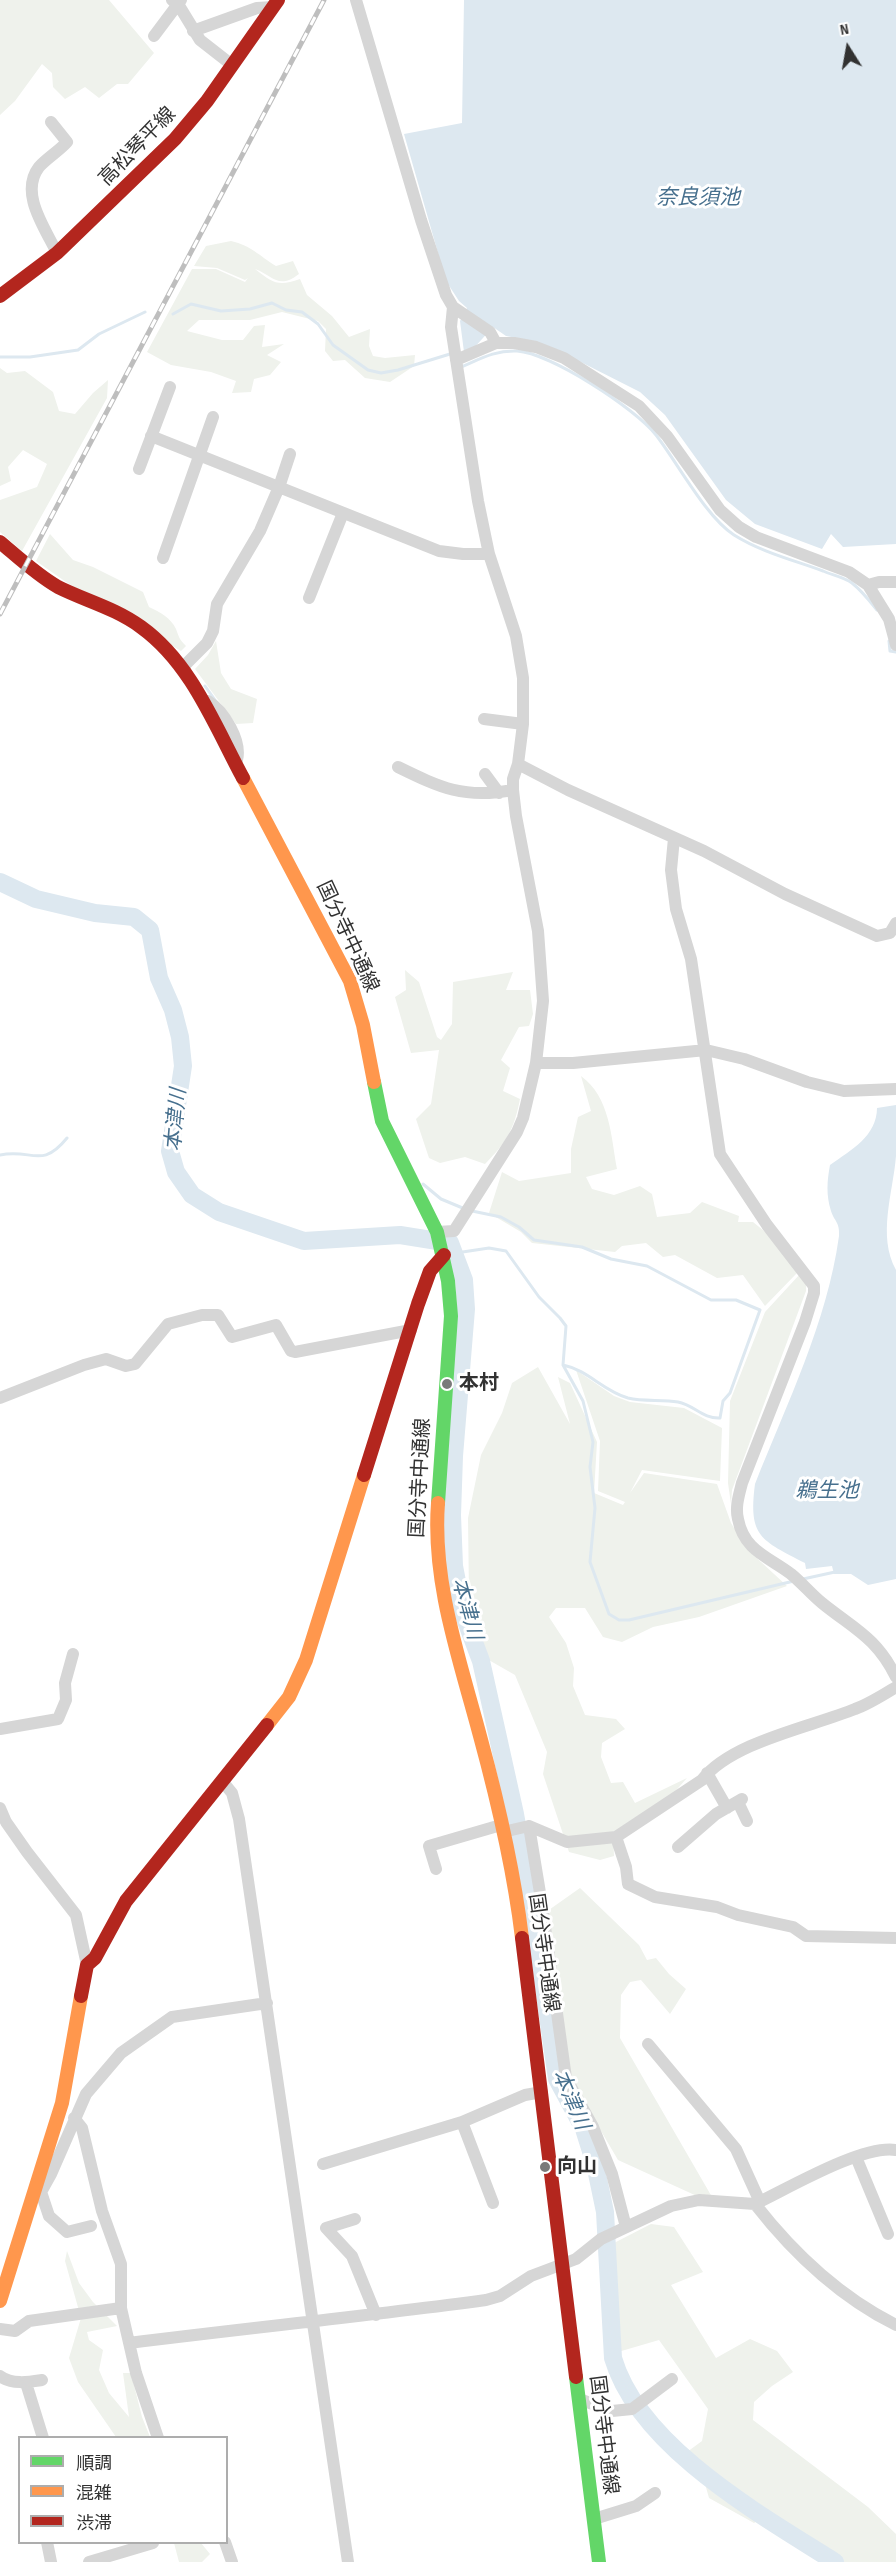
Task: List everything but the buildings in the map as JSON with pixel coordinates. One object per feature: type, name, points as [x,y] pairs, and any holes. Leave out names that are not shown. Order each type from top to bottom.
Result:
[{"type":"main road","name":"高松琴平線","points":[[0,296],[57,253],[175,139],[207,101],[275,3]]},
{"type":"main road","name":"国分寺中通線","points":[[0,542],[40,575],[62,588],[103,604],[146,629],[170,651],[183,667],[350,981],[363,1024],[374,1090],[385,1128],[437,1233],[443,1253],[451,1316],[437,1515],[437,1559],[450,1624],[505,1829],[518,1907],[599,2562]]},
{"type":"main road","points":[[0,2301],[38,2193],[62,2103],[87,1965],[95,1958],[126,1902],[289,1697],[306,1660],[430,1271],[443,1253]]},
{"type":"street","points":[[356,0],[421,220],[446,295],[457,309],[493,338],[536,347],[564,358],[639,406],[667,436],[720,510],[739,526],[756,537],[849,572],[868,585],[889,619],[896,645]]},
{"type":"street","points":[[154,36],[177,1],[200,40],[232,65]]},
{"type":"street","points":[[193,31],[275,3]]},
{"type":"street","points":[[51,122],[67,142],[40,166],[32,179],[31,189],[37,209],[57,253]]},
{"type":"street","points":[[437,1233],[454,1231],[469,1210],[523,1118],[536,1063],[542,1018],[538,931],[513,790],[523,724],[524,678],[516,636],[489,554],[472,473],[450,318],[457,309]]},
{"type":"street","points":[[456,360],[493,338]]},
{"type":"street","points":[[139,469],[170,387]]},
{"type":"street","points":[[163,558],[213,417]]},
{"type":"street","points":[[151,435],[439,551],[489,554]]},
{"type":"street","points":[[183,667],[207,643],[213,630],[217,604],[222,592],[260,531],[291,454]]},
{"type":"street","points":[[309,598],[344,513]]},
{"type":"street","points":[[868,585],[879,582],[896,582]]},
{"type":"street","points":[[484,719],[523,724]]},
{"type":"street","points":[[518,764],[568,790],[704,851],[785,894],[877,936],[890,933],[896,923]]},
{"type":"street","points":[[398,767],[433,785],[451,790],[468,793],[499,793],[513,790]]},
{"type":"street","points":[[485,774],[499,793]]},
{"type":"street","points":[[674,838],[671,870],[676,909],[691,959],[720,1154],[768,1225],[814,1286],[805,1322],[742,1483],[737,1506],[739,1526],[754,1550],[796,1580],[874,1643],[886,1657],[896,1677]]},
{"type":"street","points":[[536,1063],[573,1064],[706,1050],[744,1059],[807,1082],[844,1091],[896,1089]]},
{"type":"street","points":[[0,1398],[84,1365],[106,1359],[126,1366],[135,1364],[168,1324],[202,1315],[218,1315],[232,1337],[276,1325],[291,1351],[295,1352],[411,1330]]},
{"type":"street","points":[[0,1729],[58,1719],[66,1700],[65,1683],[73,1654]]},
{"type":"street","points":[[436,1869],[429,1846],[505,1829],[527,1827],[567,1842],[616,1837],[702,1780],[711,1769],[759,1743],[857,1709],[896,1687]]},
{"type":"street","points":[[707,1773],[736,1803],[747,1821]]},
{"type":"street","points":[[223,1782],[232,1793],[239,1819],[348,2562]]},
{"type":"street","points":[[678,1846],[716,1814],[736,1803]]},
{"type":"street","points":[[0,1808],[6,1822],[27,1852],[76,1915],[87,1965]]},
{"type":"street","points":[[527,1827],[543,1905],[566,2078],[593,2127],[609,2164],[621,2200],[626,2227]]},
{"type":"street","points":[[616,1837],[626,1868],[628,1884],[655,1897],[717,1907],[738,1915],[793,1927],[806,1936],[896,1938]]},
{"type":"street","points":[[91,2226],[67,2232],[49,2216],[38,2193],[51,2174],[86,2094],[122,2053],[163,2021],[172,2017],[267,2003]]},
{"type":"street","points":[[648,2044],[736,2149],[758,2203],[783,2240],[860,2305],[896,2325]]},
{"type":"street","points":[[323,2164],[462,2122],[525,2095],[542,2092]]},
{"type":"street","points":[[74,2118],[82,2127],[102,2211],[121,2264],[121,2308],[136,2373],[157,2436]]},
{"type":"street","points":[[462,2122],[494,2203]]},
{"type":"street","points":[[129,2343],[486,2300],[500,2296],[531,2277],[576,2259],[601,2239],[613,2233],[687,2201],[758,2203],[874,2150],[896,2150]]},
{"type":"street","points":[[856,2157],[888,2234]]},
{"type":"street","points":[[355,2219],[326,2228],[352,2256],[376,2315]]},
{"type":"street","points":[[0,2329],[15,2331],[29,2321],[121,2308]]},
{"type":"street","points":[[0,2376],[5,2380],[26,2383],[42,2380]]},
{"type":"street","points":[[579,2399],[612,2411],[637,2406],[672,2379]]},
{"type":"street","points":[[26,2383],[42,2436]]},
{"type":"street","points":[[594,2519],[636,2506],[655,2493]]},
{"type":"street","points":[[47,2544],[51,2562]]},
{"type":"street","points":[[226,2544],[232,2562]]},
{"type":"street","points":[[89,2562],[137,2545]]},
{"type":"shaded area","points":[[0,0],[109,0],[154,53],[128,84],[117,84],[99,98],[85,87],[65,99],[53,87],[52,73],[42,64],[15,101],[0,115]]},
{"type":"shaded area","points":[[231,241],[250,248],[276,266],[293,261],[299,274],[286,281],[276,280],[255,269],[276,282],[286,283],[300,279],[307,295],[332,316],[349,337],[370,329],[369,346],[373,356],[385,358],[415,355],[414,366],[390,382],[365,378],[345,360],[333,361],[325,351],[326,329],[318,321],[282,312],[250,320],[199,320],[187,331],[222,340],[243,340],[254,326],[265,325],[262,347],[284,344],[267,355],[281,362],[270,375],[254,379],[251,392],[232,393],[236,381],[211,372],[171,365],[147,352],[192,269],[216,269],[245,282],[248,278],[245,280],[217,268],[194,266],[206,246]]},
{"type":"shaded area","points":[[0,368],[7,373],[25,371],[53,392],[59,411],[75,414],[108,380],[107,398],[22,551],[0,532],[0,500],[37,487],[47,464],[23,450],[8,467],[11,481],[0,486]]},
{"type":"shaded area","points":[[50,534],[73,560],[93,567],[143,592],[149,607],[161,613],[171,622],[186,646],[181,651],[66,582],[36,561]]},
{"type":"shaded area","points":[[216,641],[221,673],[231,689],[257,699],[253,723],[236,724],[195,669],[208,655]]},
{"type":"shaded area","points":[[405,970],[419,982],[437,1037],[441,1040],[452,1024],[453,982],[513,972],[506,990],[530,990],[533,1014],[529,1026],[519,1027],[501,1060],[510,1068],[503,1091],[520,1099],[518,1110],[509,1134],[485,1164],[465,1157],[440,1163],[429,1158],[416,1119],[431,1104],[439,1050],[411,1053],[395,997],[406,990]]},
{"type":"shaded area","points":[[581,1076],[591,1085],[604,1106],[611,1131],[617,1169],[586,1177],[592,1189],[614,1195],[640,1186],[652,1194],[657,1217],[690,1213],[702,1202],[739,1216],[738,1222],[753,1222],[769,1235],[797,1273],[765,1306],[743,1275],[717,1278],[675,1255],[663,1257],[646,1243],[622,1246],[615,1252],[532,1243],[521,1232],[489,1213],[502,1172],[519,1181],[571,1173],[571,1149],[578,1117],[591,1111]]},
{"type":"shaded area","points":[[800,1274],[806,1283],[806,1291],[732,1490],[731,1504],[728,1483],[730,1401],[765,1312]]},
{"type":"shaded area","points":[[538,1367],[570,1424],[558,1377],[570,1383],[597,1442],[594,1493],[623,1505],[625,1502],[598,1491],[600,1441],[576,1370],[614,1396],[630,1402],[684,1408],[722,1428],[720,1481],[642,1470],[630,1493],[644,1473],[717,1484],[731,1523],[747,1549],[787,1586],[699,1617],[653,1627],[622,1642],[603,1637],[585,1608],[556,1608],[549,1617],[566,1643],[574,1668],[573,1686],[585,1715],[616,1719],[625,1729],[602,1743],[601,1757],[611,1783],[623,1782],[635,1803],[687,1778],[671,1796],[613,1834],[614,1856],[600,1860],[569,1852],[543,1774],[547,1752],[515,1675],[487,1659],[469,1596],[468,1518],[481,1455],[502,1413],[512,1383]]},
{"type":"shaded area","points":[[580,1888],[639,1945],[647,1960],[656,1958],[686,1989],[670,2014],[641,1980],[630,1982],[621,1995],[620,2038],[712,2197],[699,2197],[618,2160],[570,2078],[546,1912]]},
{"type":"shaded area","points":[[651,2224],[674,2227],[703,2272],[671,2285],[716,2358],[750,2339],[777,2351],[793,2372],[754,2402],[753,2420],[868,2507],[896,2534],[896,2562],[825,2562],[767,2514],[754,2523],[709,2498],[704,2480],[687,2452],[702,2441],[708,2409],[659,2340],[618,2352],[614,2243]]},
{"type":"shaded area","points":[[67,2251],[79,2283],[93,2302],[117,2326],[87,2332],[89,2340],[103,2350],[99,2370],[109,2393],[129,2417],[123,2373],[131,2373],[142,2417],[150,2436],[115,2436],[78,2382],[69,2358],[81,2318],[65,2261]]},
{"type":"shaded area","points":[[174,2544],[202,2544],[210,2554],[202,2562],[179,2562]]},
{"type":"water","name":"奈良須池","points":[[464,0],[896,0],[896,544],[843,547],[831,534],[822,549],[755,524],[726,500],[665,415],[640,392],[559,351],[533,341],[506,336],[493,327],[472,350],[464,352],[460,321],[467,308],[459,301],[446,281],[404,134],[462,123]]},
{"type":"water","name":"鵜生池","points":[[896,1105],[896,1156],[887,1229],[890,1257],[896,1270],[896,1579],[868,1585],[851,1574],[834,1574],[832,1566],[806,1569],[805,1563],[768,1542],[756,1526],[753,1502],[755,1484],[816,1331],[833,1268],[839,1231],[828,1199],[830,1165],[854,1148],[868,1134],[873,1127],[877,1108]]},
{"type":"waterway","points":[[173,314],[191,304],[221,311],[250,309],[272,303],[286,310],[302,312],[318,324],[333,345],[368,370],[381,373],[450,354]]},
{"type":"waterway","points":[[0,357],[30,357],[78,350],[99,334],[145,312]]},
{"type":"waterway","points":[[461,367],[481,358],[517,351],[532,354],[570,371],[630,411],[656,435],[703,503],[723,527],[744,541],[766,551],[849,581],[877,610]]},
{"type":"waterway","points":[[889,641],[890,651],[896,652]]},
{"type":"waterway","points":[[205,686],[215,700]]},
{"type":"waterway","name":"本津川","points":[[0,882],[36,899],[95,913],[134,917],[150,930],[159,978],[173,1010],[180,1037],[183,1066],[170,1151],[176,1172],[192,1195],[219,1212],[304,1241],[400,1235],[450,1243],[464,1280],[466,1309],[454,1456],[452,1515],[454,1566],[463,1613],[481,1661],[515,1814],[534,1919],[557,2079],[584,2129],[595,2164],[605,2212],[613,2358],[627,2390],[648,2421],[675,2449],[739,2500],[835,2562]]},
{"type":"waterway","points":[[0,1155],[43,1156],[58,1148],[67,1138]]},
{"type":"waterway","points":[[423,1184],[441,1199],[465,1209]]},
{"type":"waterway","points":[[472,1211],[501,1217],[519,1227],[534,1240],[582,1247],[611,1259],[647,1266],[711,1300],[736,1300],[760,1310],[730,1393],[723,1401],[720,1418],[703,1414],[678,1402],[640,1400],[619,1395],[580,1371],[563,1365]]},
{"type":"waterway","points":[[456,1253],[489,1248],[506,1251],[539,1297],[566,1326],[563,1365],[583,1401],[593,1442],[590,1467],[595,1508],[590,1562],[609,1614],[619,1620],[629,1620],[794,1581]]},
{"type":"waterway","points":[[803,1579],[835,1572]]},
{"type":"railway","points":[[0,614],[324,0]]},
{"type":"traffic: fast","points":[[374,1082],[382,1121],[437,1232],[448,1281],[451,1316],[438,1503]]},
{"type":"traffic: fast","points":[[576,2377],[599,2562]]},
{"type":"traffic: slow","points":[[243,778],[350,981],[363,1025],[374,1082]]},
{"type":"traffic: slow","points":[[267,1725],[289,1697],[306,1660],[364,1475]]},
{"type":"traffic: slow","points":[[438,1503],[437,1533],[443,1592],[499,1811],[515,1887],[522,1938]]},
{"type":"traffic: slow","points":[[0,2301],[62,2103],[81,1996]]},
{"type":"traffic: jam","points":[[0,296],[57,253],[175,139],[207,101],[278,0]]},
{"type":"traffic: jam","points":[[0,542],[50,582],[121,615],[141,627],[159,642],[188,676],[243,778]]},
{"type":"traffic: jam","points":[[364,1475],[418,1304],[430,1271],[444,1255]]},
{"type":"traffic: jam","points":[[81,1996],[87,1965],[95,1958],[126,1901],[267,1725]]},
{"type":"traffic: jam","points":[[522,1938],[576,2377]]},
{"type":"place","name":"本村","points":[[447,1384]]},
{"type":"place","name":"向山","points":[[545,2167]]}]
